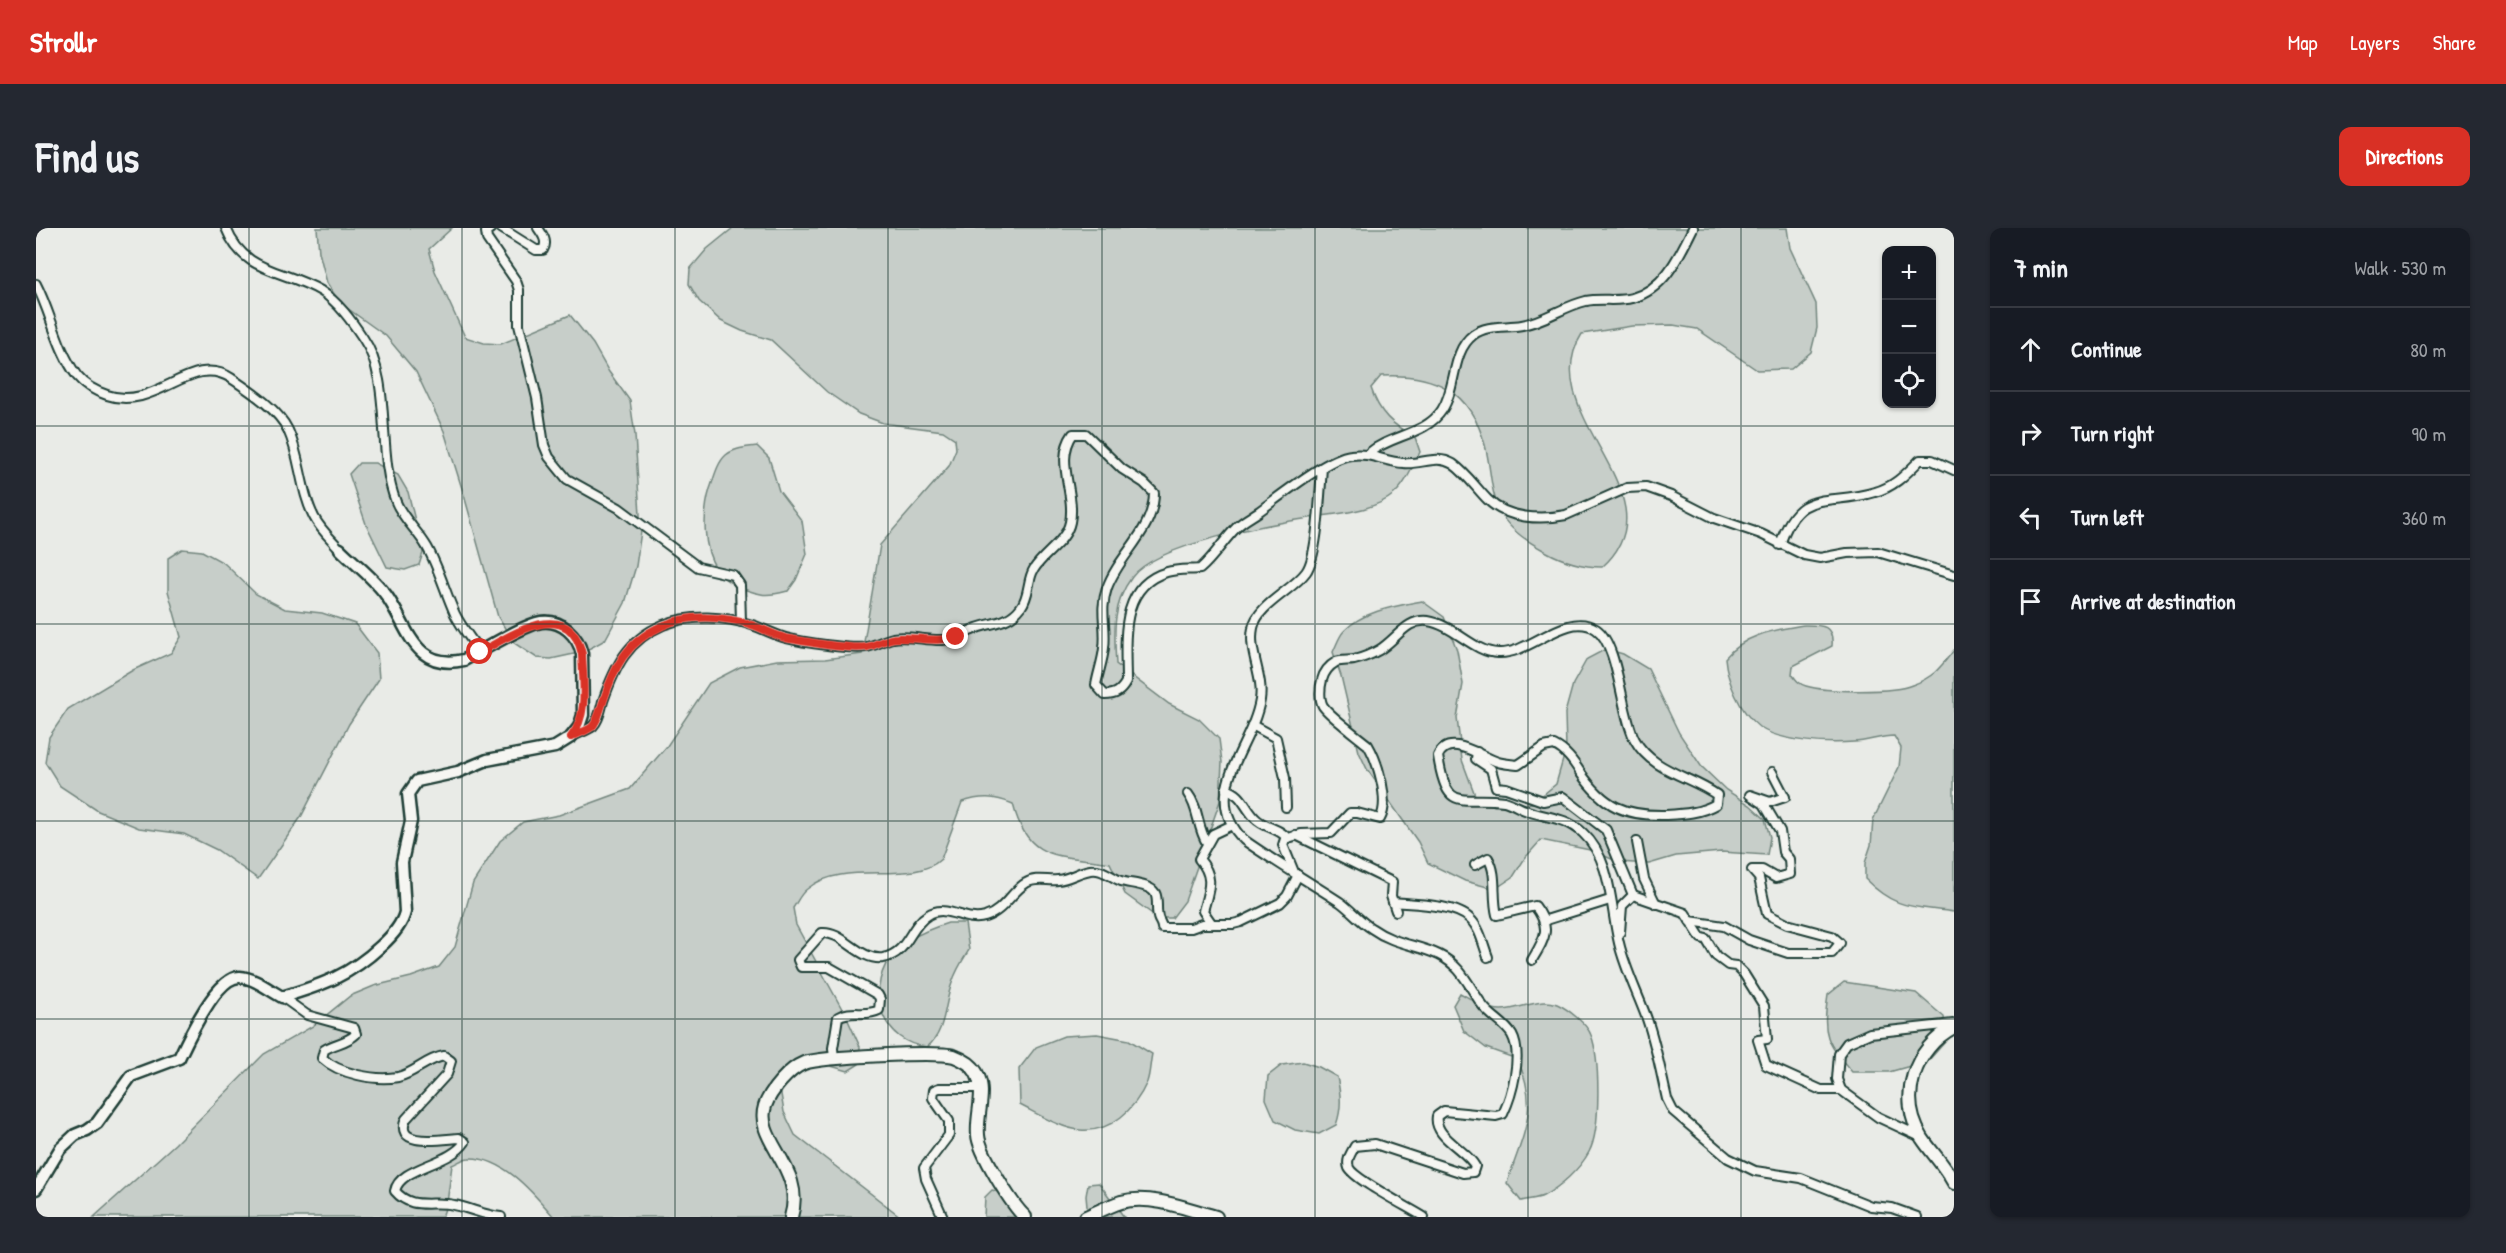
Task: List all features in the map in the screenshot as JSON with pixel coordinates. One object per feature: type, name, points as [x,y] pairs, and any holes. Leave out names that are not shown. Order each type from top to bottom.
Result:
[{"type":"main road","points":[[1954,1026],[1930,1044],[1919,1059],[1910,1093],[1911,1107],[1921,1137],[1954,1183]]},
{"type":"main road","points":[[791,1217],[794,1194],[791,1175],[766,1133],[763,1122],[765,1106],[777,1086],[804,1064],[834,1059],[954,1056],[969,1064],[976,1072],[981,1088],[978,1136],[993,1169],[1010,1198],[1025,1217]]},
{"type":"main road","points":[[1086,1217],[1121,1202],[1137,1200],[1157,1202],[1216,1217]]},
{"type":"street","points":[[226,228],[232,243],[245,258],[319,290],[335,301],[365,340],[375,366],[380,391],[385,452],[396,502],[425,544],[441,574],[455,615],[480,652]]},
{"type":"street","points":[[491,228],[486,232],[487,239],[505,262],[519,290],[519,325],[537,398],[544,445],[549,457],[567,479],[619,508],[698,567],[733,575],[740,585],[741,622]]},
{"type":"street","points":[[501,228],[536,250],[543,250],[544,238],[538,228]]},
{"type":"street","points":[[1369,453],[1379,445],[1432,422],[1443,409],[1462,348],[1474,334],[1488,327],[1518,326],[1544,320],[1574,305],[1588,301],[1630,298],[1649,291],[1659,284],[1673,265],[1693,228]]},
{"type":"street","points":[[36,284],[61,346],[76,374],[86,386],[115,398],[140,398],[200,371],[216,370],[230,377],[278,416],[287,428],[313,516],[340,549],[385,593],[411,641],[424,654],[434,660],[452,663],[542,622],[561,626],[570,632],[580,645],[582,654],[583,715],[579,727],[571,737]]},
{"type":"street","points":[[282,997],[343,976],[363,963],[389,940],[404,919],[402,862],[408,843],[411,813],[408,794],[417,781],[450,775],[487,760],[555,747],[592,726],[618,661],[637,641],[661,626],[678,620],[704,617],[741,622],[787,639],[849,648],[868,647],[894,638],[945,640],[978,627],[1006,620],[1023,605],[1032,571],[1062,538],[1070,523],[1070,503],[1064,465],[1066,444],[1073,434],[1086,434],[1122,469],[1144,483],[1154,493],[1151,514],[1108,585],[1104,601],[1102,616],[1104,647],[1096,685],[1105,695],[1113,695],[1122,689],[1126,682],[1126,620],[1133,598],[1144,584],[1169,571],[1200,570],[1241,523],[1274,498],[1322,468],[1348,455],[1369,453],[1386,460],[1406,464],[1429,459],[1442,460],[1465,474],[1497,508],[1517,515],[1556,517],[1590,506],[1627,488],[1646,487],[1671,496],[1714,518],[1761,534],[1804,555],[1820,558],[1847,553],[1878,552],[1954,575]]},
{"type":"street","points":[[1780,545],[1791,518],[1807,504],[1874,493],[1900,479],[1920,460],[1932,460],[1954,470]]},
{"type":"street","points":[[1322,468],[1313,557],[1307,572],[1261,612],[1253,627],[1253,647],[1260,675],[1260,700],[1226,789],[1226,811],[1232,825],[1244,840],[1391,940],[1428,951],[1454,965],[1471,986],[1483,1007],[1511,1034],[1517,1048],[1511,1097],[1503,1114],[1496,1116],[1444,1111],[1437,1116],[1436,1122],[1441,1132],[1470,1157],[1475,1166],[1473,1172],[1463,1173],[1375,1143],[1355,1146],[1350,1155],[1348,1162],[1350,1170],[1364,1182],[1424,1217]]},
{"type":"street","points":[[834,1059],[832,1048],[838,1017],[845,1012],[873,1013],[879,1010],[880,999],[878,995],[829,967],[801,967],[798,960],[822,933],[830,933],[864,954],[884,958],[901,949],[910,940],[919,922],[936,911],[947,911],[968,918],[983,918],[1003,906],[1026,883],[1034,880],[1066,879],[1086,871],[1098,870],[1120,881],[1151,889],[1155,893],[1158,919],[1162,928],[1191,928],[1202,924],[1241,922],[1280,903],[1287,896],[1296,874],[1283,845],[1287,838],[1296,835],[1331,833],[1344,816],[1350,813],[1380,819],[1385,811],[1385,798],[1368,745],[1323,706],[1320,696],[1321,683],[1325,672],[1333,663],[1354,660],[1377,651],[1416,621],[1430,621],[1485,650],[1497,653],[1514,652],[1574,624],[1586,625],[1598,630],[1607,644],[1635,740],[1659,765],[1703,785],[1718,796],[1716,804],[1706,810],[1684,814],[1632,814],[1612,806],[1601,798],[1571,758],[1554,745],[1544,747],[1518,765],[1499,762],[1477,752],[1449,746],[1441,750],[1438,756],[1447,789],[1455,798],[1465,801],[1505,801],[1527,811],[1556,816],[1576,828],[1598,850],[1604,865],[1619,943],[1648,1023],[1667,1099],[1673,1111],[1697,1129],[1728,1158],[1755,1171],[1801,1178],[1871,1206],[1892,1208],[1917,1217]]},
{"type":"street","points":[[1252,725],[1275,738],[1285,778],[1286,807]]},
{"type":"street","points":[[1477,752],[1476,759],[1491,769],[1496,787],[1506,788],[1543,801],[1563,797],[1606,830],[1633,895],[1685,913],[1701,938],[1706,939],[1716,956],[1728,965],[1736,966],[1744,974],[1764,1006],[1767,1039],[1758,1040],[1766,1065],[1821,1090],[1841,1090]]},
{"type":"street","points":[[1690,921],[1724,926],[1749,940],[1788,953],[1832,953],[1839,943],[1832,936],[1786,924],[1767,914],[1760,878],[1752,870],[1762,870],[1776,878],[1790,874],[1789,859],[1783,852],[1780,831],[1764,804],[1750,795],[1770,802],[1785,797],[1772,772]]},
{"type":"street","points":[[1226,789],[1242,798],[1255,818],[1283,833],[1287,838]]},
{"type":"street","points":[[1188,794],[1194,801],[1200,833],[1207,843]]},
{"type":"street","points":[[1212,924],[1203,911],[1209,887],[1209,870],[1199,859],[1213,834],[1232,825]]},
{"type":"street","points":[[1296,835],[1392,882],[1391,896],[1394,906],[1452,910],[1469,917],[1479,931],[1488,957]]},
{"type":"street","points":[[1637,842],[1644,879],[1656,904]]},
{"type":"street","points":[[1475,865],[1488,858],[1494,867],[1494,903],[1497,915],[1535,906],[1546,920],[1545,938],[1532,960]]},
{"type":"street","points":[[1619,943],[1622,906],[1633,895]]},
{"type":"street","points":[[1546,920],[1610,900]]},
{"type":"street","points":[[36,1189],[60,1149],[97,1122],[132,1076],[179,1058],[215,992],[225,982],[236,976],[246,978],[282,997],[307,1015],[354,1028],[356,1034],[350,1040],[324,1050],[322,1058],[330,1065],[370,1077],[397,1077],[432,1058],[444,1056],[451,1061],[447,1074],[406,1119],[402,1127],[404,1134],[411,1139],[459,1138],[465,1142],[459,1150],[441,1161],[403,1177],[396,1185],[395,1191],[400,1197],[417,1205],[453,1205],[482,1215],[501,1217]]},
{"type":"street","points":[[1921,1137],[1878,1117],[1841,1090],[1837,1078],[1839,1054],[1847,1043],[1857,1038],[1897,1029],[1954,1026]]},
{"type":"street","points":[[943,1217],[926,1179],[924,1168],[949,1135],[949,1121],[933,1098],[934,1090],[981,1088]]},
{"type":"shaded area","points":[[317,228],[452,228],[429,249],[435,271],[465,337],[484,343],[501,344],[570,315],[593,344],[609,372],[630,401],[635,435],[641,531],[636,566],[625,603],[605,640],[583,652],[551,659],[537,658],[514,643],[498,617],[444,431],[416,372],[386,336],[340,303],[327,283],[319,252]]},
{"type":"shaded area","points":[[733,228],[1787,228],[1790,248],[1816,304],[1817,328],[1811,352],[1791,369],[1757,370],[1697,329],[1673,325],[1632,326],[1582,334],[1571,364],[1575,394],[1587,424],[1617,483],[1625,512],[1622,540],[1602,567],[1579,565],[1559,558],[1514,530],[1500,512],[1497,504],[1485,445],[1470,411],[1460,398],[1434,382],[1400,376],[1381,376],[1371,388],[1382,411],[1393,423],[1415,437],[1420,452],[1406,480],[1386,500],[1367,508],[1217,537],[1190,545],[1145,565],[1132,577],[1121,597],[1115,630],[1116,664],[1169,704],[1199,719],[1219,739],[1222,762],[1220,801],[1185,901],[1172,918],[1158,918],[1125,894],[1110,863],[1062,856],[1037,847],[1019,823],[1013,804],[1000,799],[988,798],[962,802],[941,859],[928,867],[896,873],[839,875],[822,880],[805,891],[793,908],[796,925],[847,1018],[860,1047],[859,1064],[848,1071],[824,1064],[797,1064],[785,1078],[781,1094],[784,1112],[795,1135],[901,1217],[554,1217],[528,1188],[506,1170],[482,1159],[469,1158],[452,1165],[447,1203],[442,1217],[94,1217],[175,1144],[264,1054],[313,1026],[350,996],[374,986],[439,967],[455,947],[473,883],[500,841],[523,822],[559,815],[630,789],[667,746],[709,683],[740,667],[777,660],[825,659],[862,654],[880,545],[949,466],[956,449],[955,439],[943,431],[883,423],[859,414],[827,392],[771,340],[742,331],[721,321],[699,301],[689,284],[690,269],[707,249]]},
{"type":"shaded area","points":[[757,446],[769,458],[779,491],[802,521],[807,554],[796,580],[788,591],[771,594],[761,594],[730,583],[717,570],[706,541],[705,519],[708,498],[720,462],[733,451]]},
{"type":"shaded area","points":[[359,463],[375,463],[398,475],[408,492],[423,553],[419,565],[405,570],[387,567],[366,524],[349,474]]},
{"type":"shaded area","points":[[182,549],[202,551],[224,563],[256,594],[285,609],[322,613],[355,624],[377,653],[379,679],[349,724],[301,817],[258,879],[217,850],[184,834],[139,828],[98,811],[60,786],[45,762],[49,737],[68,709],[133,670],[171,653],[181,637],[168,591],[168,558]]},
{"type":"shaded area","points":[[1422,601],[1444,617],[1457,650],[1463,684],[1457,718],[1462,760],[1475,795],[1494,806],[1533,803],[1556,784],[1566,749],[1565,713],[1573,684],[1587,659],[1606,649],[1623,654],[1648,669],[1679,733],[1701,766],[1726,790],[1750,805],[1765,819],[1770,837],[1767,855],[1721,852],[1676,856],[1649,864],[1619,862],[1590,850],[1541,840],[1525,858],[1513,877],[1495,889],[1465,881],[1428,863],[1418,842],[1367,769],[1359,752],[1333,652],[1342,633],[1352,624],[1380,610]]},
{"type":"shaded area","points":[[1804,625],[1825,627],[1831,633],[1832,646],[1793,666],[1792,674],[1798,682],[1815,688],[1859,691],[1903,688],[1931,675],[1954,650],[1954,912],[1906,905],[1886,896],[1865,879],[1865,863],[1871,845],[1873,820],[1899,767],[1901,748],[1894,736],[1859,742],[1831,743],[1791,739],[1759,727],[1740,705],[1728,676],[1725,658],[1741,643],[1751,638]]},
{"type":"shaded area","points":[[948,923],[965,923],[969,950],[959,966],[949,991],[938,1034],[927,1047],[912,1044],[890,1027],[883,1015],[879,1001],[882,973],[889,959],[907,941]]},
{"type":"shaded area","points":[[1844,982],[1916,993],[1944,1017],[1945,1042],[1928,1061],[1889,1072],[1852,1072],[1831,1045],[1826,1029],[1828,995]]},
{"type":"shaded area","points":[[1460,993],[1480,1004],[1501,1010],[1542,1002],[1557,1004],[1577,1017],[1591,1035],[1596,1060],[1598,1094],[1593,1142],[1589,1152],[1575,1171],[1556,1188],[1541,1197],[1521,1201],[1507,1183],[1527,1122],[1528,1093],[1517,1059],[1486,1048],[1464,1031],[1453,1005]]},
{"type":"shaded area","points":[[1097,1034],[1129,1040],[1152,1054],[1147,1082],[1129,1110],[1102,1128],[1080,1130],[1057,1124],[1020,1105],[1019,1069],[1036,1047],[1064,1036]]},
{"type":"shaded area","points":[[1303,1062],[1319,1067],[1337,1077],[1340,1101],[1336,1125],[1319,1134],[1295,1130],[1275,1120],[1266,1099],[1268,1076],[1282,1065]]},
{"type":"shaded area","points":[[1099,1183],[1124,1217],[1088,1217],[1086,1196],[1088,1184]]},
{"type":"shaded area","points":[[992,1190],[1005,1194],[1016,1217],[984,1217],[985,1197]]},
{"type":"route","points":[[480,652],[542,622],[553,623],[570,632],[577,639],[582,654],[583,715],[579,727],[571,737],[592,726],[597,719],[610,679],[618,661],[625,653],[637,641],[661,626],[678,620],[704,617],[741,622],[787,639],[849,648],[868,647],[894,638],[945,640],[956,637]]}]
